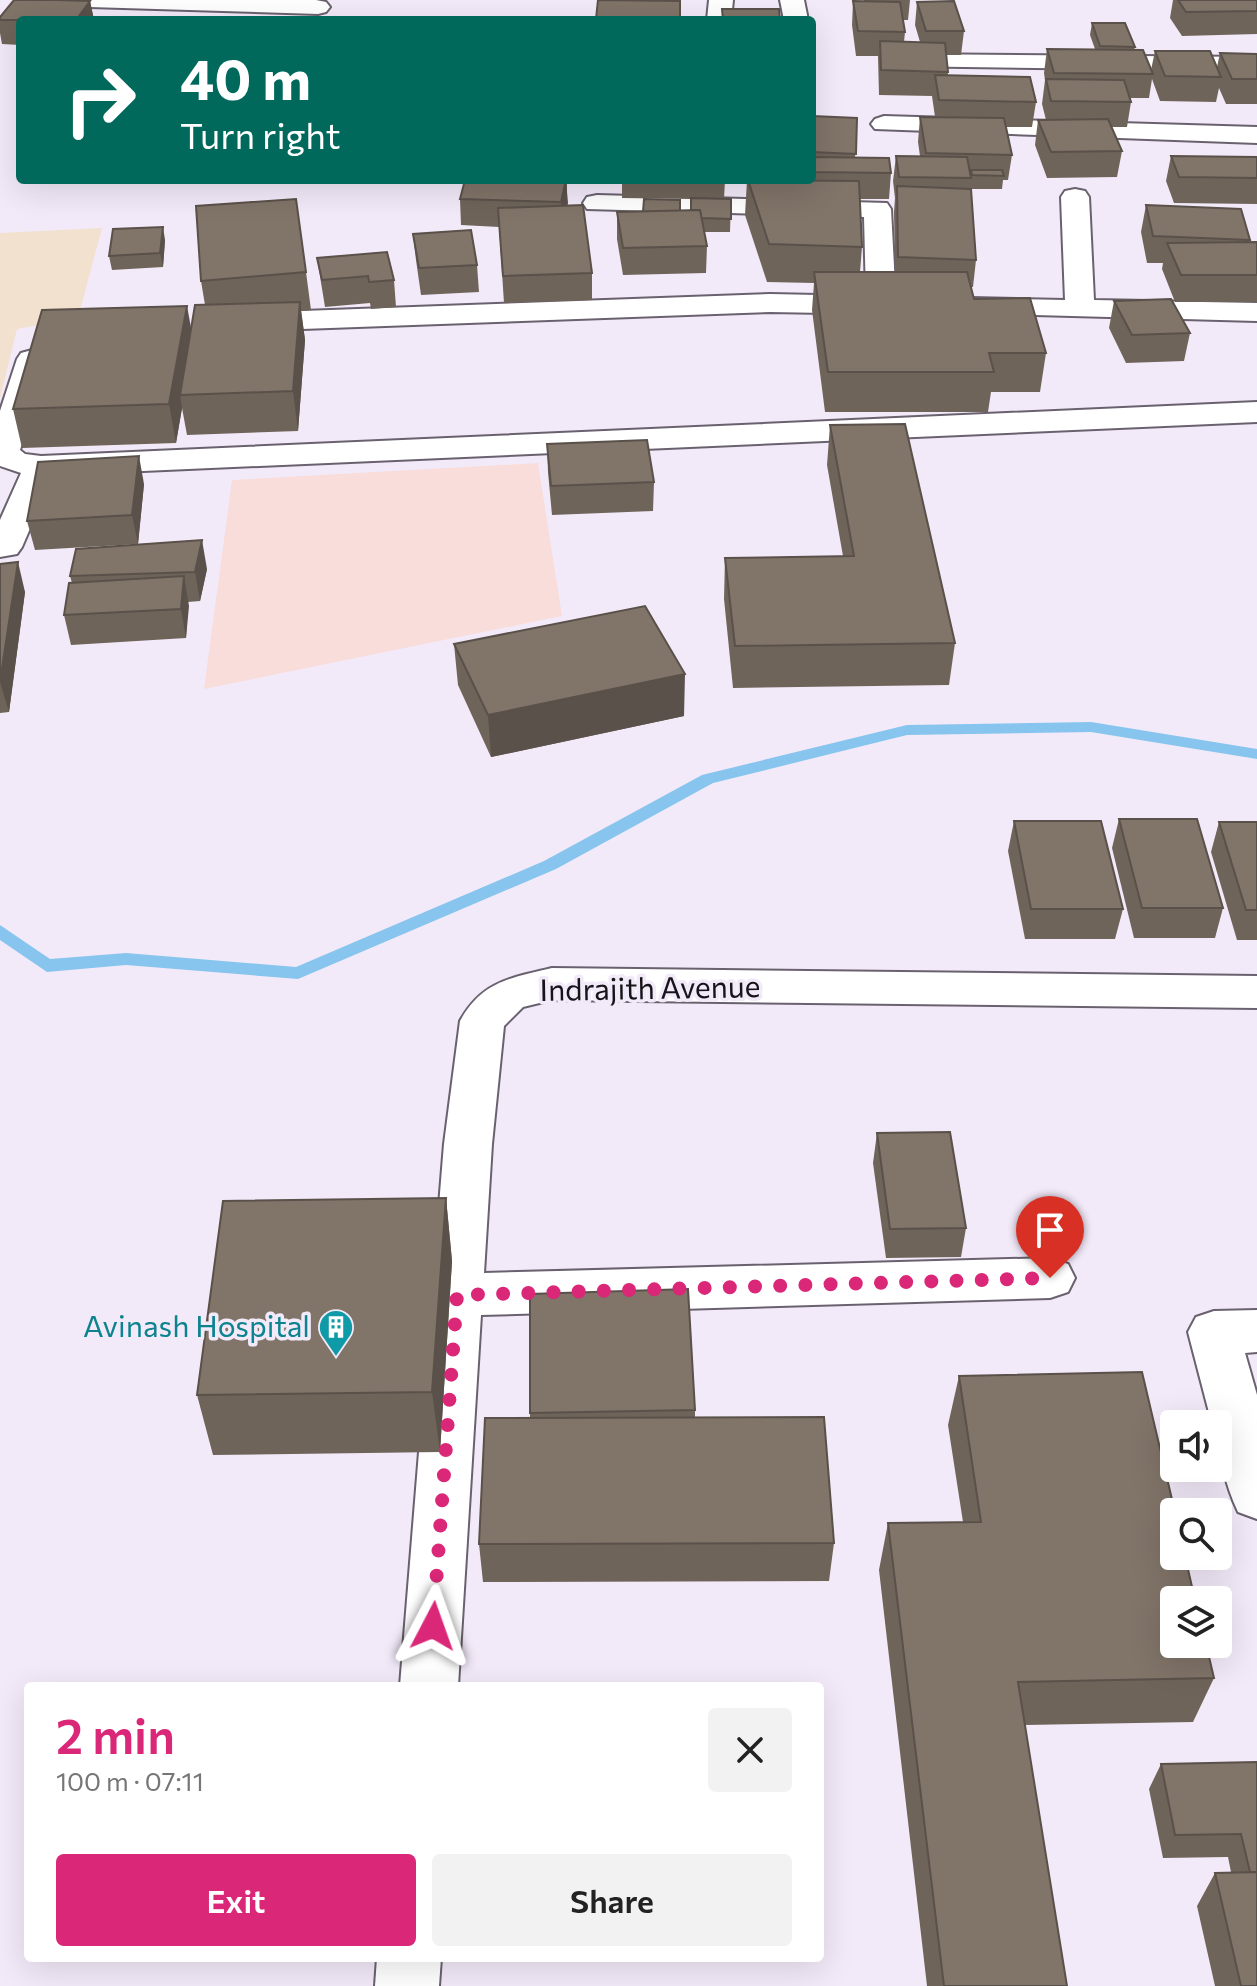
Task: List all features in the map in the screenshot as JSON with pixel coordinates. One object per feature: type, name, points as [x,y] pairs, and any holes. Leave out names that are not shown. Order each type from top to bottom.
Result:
[{"type":"street","points":[[89,0],[318,7]]},
{"type":"street","points":[[902,61],[1257,64]]},
{"type":"street","points":[[884,124],[1257,135]]},
{"type":"street","points":[[1075,197],[1080,309]]},
{"type":"street","points":[[597,203],[877,209],[881,305]]},
{"type":"street","points":[[223,323],[770,303],[912,306]]},
{"type":"street","points":[[942,306],[1257,312]]},
{"type":"street","points":[[47,340],[36,348],[3,452],[15,462],[41,466],[1257,412]]},
{"type":"street","points":[[0,547],[5,547],[41,466]]},
{"type":"street","name":"Indrajith Avenue","points":[[429,1682],[468,1144],[482,1021],[508,995],[552,984],[1257,992]]},
{"type":"street","points":[[457,1295],[1050,1278]]},
{"type":"street","points":[[1257,1331],[1214,1332],[1257,1495]]},
{"type":"street","points":[[407,1986],[409,1962]]},
{"type":"shaded area","points":[[102,228],[78,318],[17,329],[0,399],[0,233]]},
{"type":"shaded area","points":[[538,463],[562,616],[204,689],[232,480]]},
{"type":"building","points":[[14,0],[90,1],[79,16],[16,16],[16,20],[0,20]]},
{"type":"building","points":[[598,0],[680,1],[680,16],[596,16]]},
{"type":"building","points":[[1178,0],[1257,0],[1257,11],[1186,12]]},
{"type":"building","points":[[853,1],[900,2],[905,32],[858,31]]},
{"type":"building","points":[[954,1],[964,31],[926,31],[917,2]]},
{"type":"building","points":[[722,9],[779,9],[780,16],[723,16]]},
{"type":"building","points":[[1092,23],[1125,23],[1135,47],[1100,46]]},
{"type":"building","points":[[880,41],[945,43],[948,72],[881,70]]},
{"type":"building","points":[[1047,49],[1143,50],[1153,74],[1054,73]]},
{"type":"building","points":[[1155,51],[1210,51],[1221,77],[1165,76]]},
{"type":"building","points":[[1220,53],[1257,54],[1257,79],[1232,79]]},
{"type":"building","points":[[935,75],[1030,77],[1036,102],[939,100]]},
{"type":"building","points":[[1046,79],[1124,80],[1131,102],[1051,101]]},
{"type":"building","points":[[816,116],[857,118],[856,154],[816,152]]},
{"type":"building","points":[[920,117],[1004,118],[1012,155],[926,153]]},
{"type":"building","points":[[1108,119],[1122,151],[1051,152],[1038,120]]},
{"type":"building","points":[[896,156],[967,157],[971,178],[899,177]]},
{"type":"building","points":[[1171,156],[1257,157],[1257,178],[1179,177]]},
{"type":"building","points":[[816,157],[889,158],[891,173],[816,172]]},
{"type":"building","points":[[971,170],[1002,170],[1004,176],[972,175]]},
{"type":"building","points":[[859,181],[862,247],[769,244],[749,184]]},
{"type":"building","points":[[464,184],[565,184],[561,202],[460,199]]},
{"type":"building","points":[[897,186],[971,189],[976,260],[898,257]]},
{"type":"building","points":[[691,198],[731,199],[731,219],[701,218],[700,210],[691,210]]},
{"type":"building","points":[[296,199],[306,272],[201,281],[196,206]]},
{"type":"building","points":[[644,199],[680,200],[680,211],[643,212]]},
{"type":"building","points":[[583,205],[592,273],[503,276],[498,208]]},
{"type":"building","points":[[1146,205],[1241,209],[1250,240],[1153,236]]},
{"type":"building","points":[[700,210],[707,246],[623,248],[617,212]]},
{"type":"building","points":[[163,227],[160,253],[109,256],[113,229]]},
{"type":"building","points":[[471,230],[477,265],[419,268],[413,234]]},
{"type":"building","points":[[1257,242],[1257,275],[1181,275],[1167,243]]},
{"type":"building","points":[[387,252],[394,280],[369,282],[368,276],[322,280],[317,258]]},
{"type":"building","points":[[814,272],[967,272],[974,299],[1030,298],[1046,353],[989,353],[994,372],[828,372]]},
{"type":"building","points":[[1171,299],[1190,333],[1132,335],[1114,301]]},
{"type":"building","points":[[300,302],[293,391],[180,395],[195,305]]},
{"type":"building","points":[[187,306],[169,404],[13,409],[42,310]]},
{"type":"building","points":[[905,424],[955,643],[735,646],[725,558],[854,556],[830,425]]},
{"type":"building","points":[[647,440],[654,482],[551,486],[547,444]]},
{"type":"building","points":[[139,456],[132,515],[27,521],[38,462]]},
{"type":"building","points":[[202,540],[195,572],[70,576],[76,549]]},
{"type":"building","points":[[18,562],[0,682],[0,564]]},
{"type":"building","points":[[184,576],[181,609],[64,615],[69,583]]},
{"type":"building","points":[[645,606],[685,674],[488,715],[454,644]]},
{"type":"building","points":[[1119,819],[1197,819],[1223,908],[1142,908]]},
{"type":"building","points":[[1014,821],[1101,821],[1123,909],[1031,909]]},
{"type":"building","points":[[1219,822],[1257,822],[1257,910],[1246,910]]},
{"type":"building","points":[[950,1132],[966,1228],[890,1229],[877,1133]]},
{"type":"building","name":"Avinash Hospital","points":[[446,1198],[432,1392],[197,1395],[223,1201]]},
{"type":"building","points":[[688,1289],[695,1410],[530,1413],[530,1294]]},
{"type":"building","points":[[1142,1372],[1160,1448],[1160,1482],[1168,1482],[1172,1498],[1160,1498],[1160,1570],[1188,1570],[1192,1586],[1160,1586],[1160,1658],[1209,1658],[1214,1678],[1018,1682],[1067,1986],[944,1986],[888,1523],[981,1522],[959,1376]]},
{"type":"building","points":[[824,1417],[834,1543],[479,1544],[485,1418]]},
{"type":"building","points":[[1257,1762],[1257,1872],[1250,1872],[1241,1834],[1175,1835],[1161,1764]]},
{"type":"building","points":[[1257,1872],[1257,1986],[1241,1986],[1215,1873]]},
{"type":"waterway","points":[[0,931],[47,966],[126,959],[298,973],[550,865],[708,779],[907,730],[1091,727],[1257,754]]},
{"type":"place","name":"Avinash Hospital","points":[[336,1358]]},
{"type":"route","points":[[433,1626],[457,1295],[1050,1278]]}]
